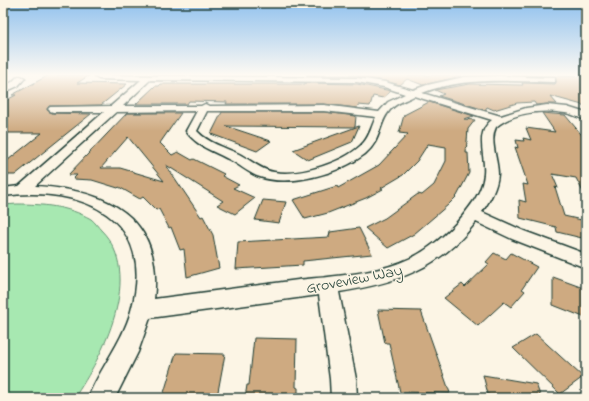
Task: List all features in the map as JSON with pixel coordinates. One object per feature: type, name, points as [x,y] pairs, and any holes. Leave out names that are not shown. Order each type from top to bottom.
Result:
[{"type":"street","points":[[23,190],[130,94]]},
{"type":"street","points":[[205,108],[191,131],[196,138],[264,174],[284,177],[320,170],[352,158],[367,146],[374,137],[382,115],[386,109],[411,94]]},
{"type":"street","points":[[420,94],[502,119]]},
{"type":"street","points":[[53,109],[324,108],[382,115]]},
{"type":"street","name":"Groveview Way","points":[[142,310],[328,285],[389,274],[415,264],[444,244],[473,214],[485,197],[489,187],[491,174],[488,133],[491,126],[502,119],[529,110],[553,109],[574,112],[586,117]]},
{"type":"street","points":[[3,192],[23,190],[56,191],[83,196],[106,205],[117,212],[132,228],[143,249],[146,278],[142,310],[131,340],[102,398]]},
{"type":"street","points":[[473,214],[518,235],[586,261]]},
{"type":"street","points":[[328,285],[343,379],[344,398]]},
{"type":"green space","points":[[17,204],[55,207],[73,211],[91,219],[114,248],[119,269],[119,291],[115,315],[97,360],[74,398],[3,398],[3,205]]},
{"type":"building","points":[[14,94],[115,94],[101,105],[49,106],[47,110],[53,113],[91,114],[15,175],[3,175],[3,164],[42,133],[3,133],[3,102],[16,95],[12,95]]},
{"type":"building","points":[[147,94],[388,94],[383,98],[373,96],[370,106],[358,105],[357,108],[324,104],[226,104],[227,102],[189,101],[187,104],[136,104]]},
{"type":"building","points":[[444,94],[586,94],[586,106],[550,96],[557,104],[536,105],[534,102],[517,103],[494,110],[487,107],[485,110],[439,96]]},
{"type":"building","points":[[429,102],[474,116],[464,119],[475,120],[468,129],[466,153],[468,153],[469,173],[457,196],[448,205],[414,234],[388,248],[365,228],[385,218],[418,194],[422,195],[434,185],[446,161],[446,147],[428,144],[417,161],[403,175],[381,188],[383,189],[366,198],[328,213],[305,219],[293,200],[337,186],[338,188],[379,165],[408,134],[399,133],[404,115]]},
{"type":"building","points":[[222,112],[324,112],[356,116],[355,127],[226,126],[271,141],[257,151],[211,134]]},
{"type":"building","points":[[127,113],[181,113],[160,143],[172,155],[178,152],[224,174],[222,176],[239,185],[233,188],[255,198],[235,214],[217,205],[223,201],[166,165],[201,217],[203,216],[213,235],[219,268],[187,277],[184,249],[180,250],[171,227],[169,228],[159,209],[156,210],[143,197],[140,199],[119,187],[118,188],[92,180],[73,179],[77,175],[68,175]],"holes":[[[128,137],[164,181],[120,168],[101,168]]]},
{"type":"building","points":[[542,113],[565,115],[586,140],[586,198],[576,178],[552,174],[558,188],[555,187],[564,216],[586,221],[586,239],[557,232],[556,227],[520,218],[519,200],[526,202],[523,184],[528,185],[515,147],[518,148],[516,140],[524,141],[523,138],[531,140],[526,128],[555,132]]},
{"type":"building","points":[[359,126],[352,142],[308,160],[293,150]]},
{"type":"building","points":[[263,200],[286,202],[279,223],[255,220]]},
{"type":"building","points":[[359,228],[372,254],[303,261],[303,265],[236,269],[238,242],[329,237],[330,232]]},
{"type":"building","points":[[494,253],[506,259],[511,253],[537,267],[522,289],[525,291],[511,307],[504,302],[478,326],[444,298],[462,284],[465,287],[489,264],[486,262]]},
{"type":"building","points":[[553,277],[586,289],[586,318],[553,305]]},
{"type":"building","points":[[378,310],[421,311],[450,393],[400,392],[389,343],[385,343]]},
{"type":"building","points":[[536,334],[583,377],[560,394],[513,348]]},
{"type":"building","points":[[254,338],[297,339],[296,387],[298,388],[298,398],[245,398],[247,385],[249,385]]},
{"type":"building","points":[[176,353],[225,354],[217,397],[163,396]]},
{"type":"building","points":[[483,375],[536,384],[541,398],[489,398]]}]
